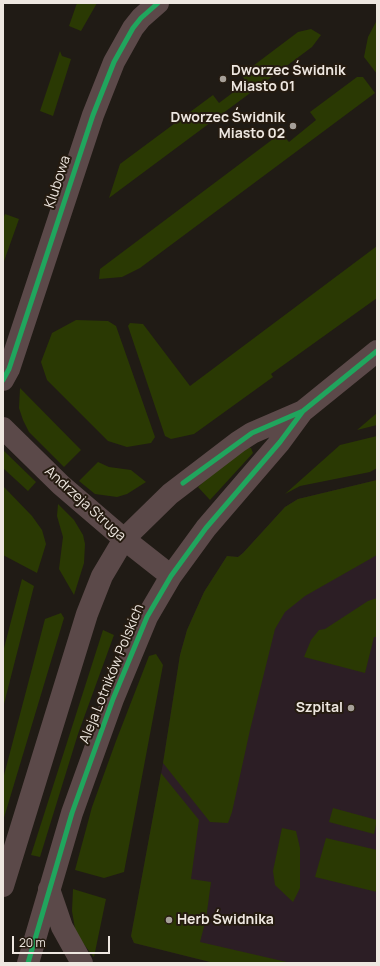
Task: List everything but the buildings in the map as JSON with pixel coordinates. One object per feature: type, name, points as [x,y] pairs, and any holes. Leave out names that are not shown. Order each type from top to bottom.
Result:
[{"type":"street","name":"Klubowa","points":[[3,380],[10,369],[93,115],[114,62],[140,18],[158,3]]},
{"type":"street","name":"Aleja Lotników Polskich","points":[[28,963],[72,813],[131,653],[147,617],[171,576],[206,528],[276,447],[303,411],[377,351]]},
{"type":"street","name":"Aleja Lotników Polskich","points":[[3,886],[87,614],[102,576],[124,539],[170,494],[238,442],[252,433],[303,411]]},
{"type":"street","name":"Andrzeja Struga","points":[[3,428],[61,484],[124,539],[171,576]]},
{"type":"street","points":[[49,889],[62,927],[82,963]]},
{"type":"shaded area","points":[[377,480],[377,963],[214,963],[134,943],[131,936],[163,763],[180,655],[187,630],[204,592],[227,556],[238,557],[243,553],[285,507],[298,499]]},
{"type":"green space","points":[[77,3],[97,3],[81,31],[69,26]]},
{"type":"green space","points":[[377,20],[377,74],[364,57],[368,37]]},
{"type":"green space","points":[[311,29],[321,35],[312,47],[109,198],[120,164],[213,95],[219,103],[247,82],[241,75],[298,32]]},
{"type":"green space","points":[[60,51],[62,56],[71,59],[53,116],[40,111]]},
{"type":"green space","points":[[357,77],[363,77],[375,93],[140,268],[122,277],[99,279],[100,269],[281,133],[289,142],[316,120],[310,112]]},
{"type":"green space","points":[[5,214],[19,219],[3,264],[3,219]]},
{"type":"green space","points":[[377,246],[377,298],[271,374],[273,377],[194,434],[171,439],[165,436],[128,326],[130,323],[143,324],[190,386]]},
{"type":"green space","points":[[76,320],[108,321],[116,326],[155,437],[151,443],[127,447],[108,441],[47,380],[41,362],[52,333]]},
{"type":"green space","points":[[20,388],[81,450],[64,467],[29,432],[19,408]]},
{"type":"green space","points":[[377,413],[377,425],[357,430]]},
{"type":"green space","points":[[377,436],[377,468],[370,472],[300,486],[285,494],[340,445]]},
{"type":"green space","points":[[247,448],[251,448],[253,453],[210,500],[198,487],[214,472]]},
{"type":"green space","points":[[3,450],[36,482],[28,491],[3,468]]},
{"type":"green space","points":[[98,462],[109,467],[131,470],[146,482],[127,494],[117,497],[95,494],[79,481]]},
{"type":"green space","points":[[377,480],[377,555],[305,596],[285,612],[275,629],[250,730],[232,812],[228,823],[210,822],[163,763],[180,655],[187,630],[204,592],[227,556],[238,557],[243,553],[285,507],[298,499]]},
{"type":"green space","points":[[3,486],[32,516],[42,530],[46,544],[37,573],[3,555]]},
{"type":"green space","points":[[58,504],[74,520],[83,535],[85,544],[84,563],[74,595],[59,569],[63,537],[57,516]]},
{"type":"green space","points":[[22,579],[34,586],[4,704],[3,652]]},
{"type":"green space","points":[[377,598],[377,637],[374,637],[365,673],[304,657],[311,640],[319,630],[325,629],[368,601]]},
{"type":"green space","points":[[61,613],[64,618],[3,821],[3,779],[45,619]]},
{"type":"green space","points":[[103,630],[114,635],[78,734],[40,857],[31,855]]},
{"type":"green space","points":[[156,654],[163,665],[124,872],[104,878],[75,870],[92,807],[116,741],[149,656]]},
{"type":"green space","points":[[161,773],[199,820],[191,879],[211,882],[206,919],[200,942],[291,963],[214,963],[134,943],[131,936]]},
{"type":"green space","points":[[333,808],[377,820],[374,834],[329,822]]},
{"type":"green space","points":[[282,828],[296,831],[300,848],[300,888],[293,902],[275,885],[273,871]]},
{"type":"green space","points":[[326,838],[377,850],[377,892],[315,877]]},
{"type":"green space","points":[[73,889],[106,899],[94,957],[81,941],[75,929],[72,911]]},
{"type":"cycle path","points":[[3,380],[9,369],[93,115],[114,62],[133,28],[141,18],[158,3]]},
{"type":"cycle path","points":[[183,483],[252,433],[303,411],[377,351]]},
{"type":"cycle path","points":[[28,963],[72,813],[113,699],[147,617],[171,576],[206,528],[280,442],[303,411]]},
{"type":"place","name":"Dworzec Świdnik Miasto 01","points":[[223,79]]},
{"type":"place","name":"Dworzec Świdnik Miasto 02","points":[[293,126]]},
{"type":"place","name":"Szpital","points":[[351,708]]},
{"type":"place","name":"Herb Świdnika","points":[[169,920]]}]
